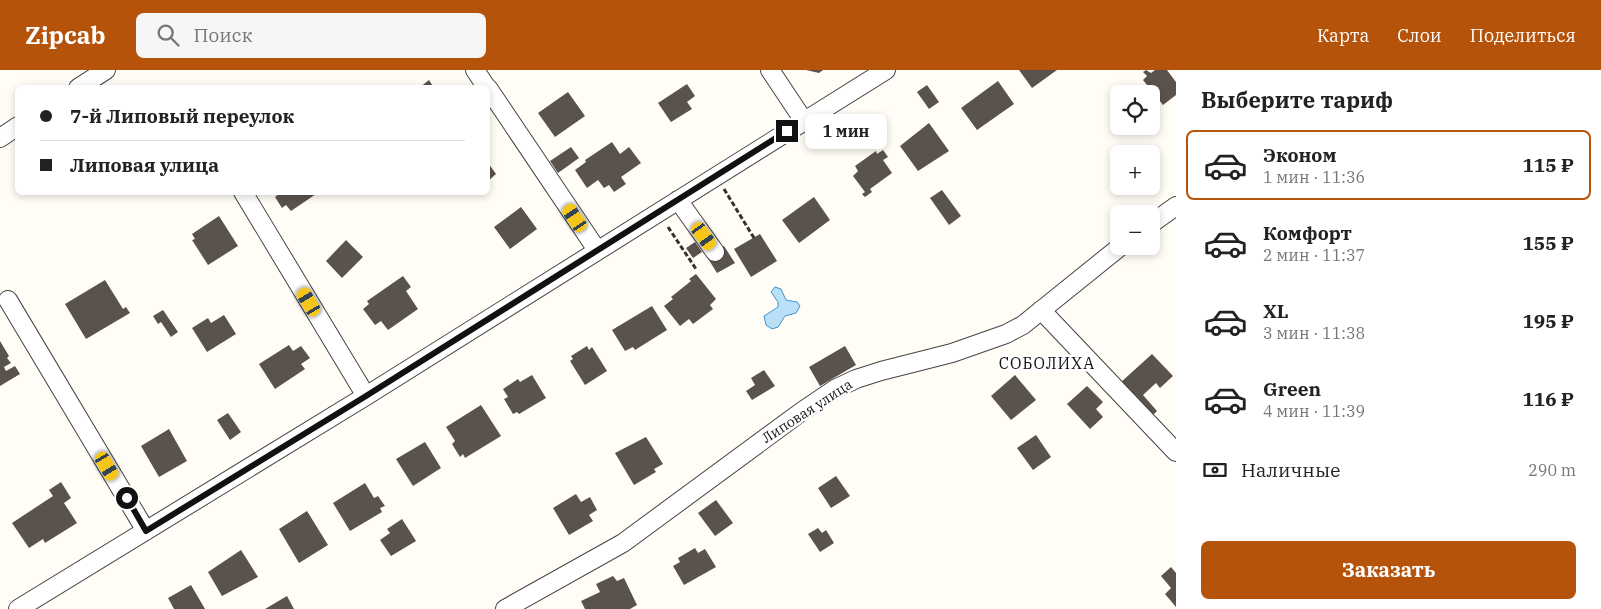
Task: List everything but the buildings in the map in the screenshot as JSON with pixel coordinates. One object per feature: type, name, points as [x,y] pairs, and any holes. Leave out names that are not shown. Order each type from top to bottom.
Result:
[{"type":"street","points":[[83,85],[106,70]]},
{"type":"street","points":[[475,70],[485,85]]},
{"type":"street","points":[[770,70],[804,121]]},
{"type":"street","points":[[18,609],[366,396],[886,70]]},
{"type":"street","points":[[490,92],[597,250]]},
{"type":"street","points":[[0,138],[15,128]]},
{"type":"street","points":[[245,195],[366,396]]},
{"type":"street","points":[[678,200],[715,252]]},
{"type":"street","points":[[1160,218],[1176,206]]},
{"type":"street","name":"Липовая улица","points":[[505,609],[623,543],[835,389],[856,379],[952,353],[1006,334],[1024,325],[1110,255]]},
{"type":"street","points":[[8,300],[146,531]]},
{"type":"street","points":[[1041,310],[1176,452]]},
{"type":"path","points":[[716,176],[754,238]]},
{"type":"path","points":[[658,212],[696,269]]},
{"type":"water","points":[[775,287],[781,289],[786,300],[797,302],[800,306],[796,313],[785,316],[778,327],[772,329],[766,325],[764,316],[778,307],[778,302],[771,292]]},
{"type":"district","name":"СОБОЛИХА","points":[[1047,363]]},
{"type":"route","points":[[127,498],[146,531],[366,396],[787,131]]}]
